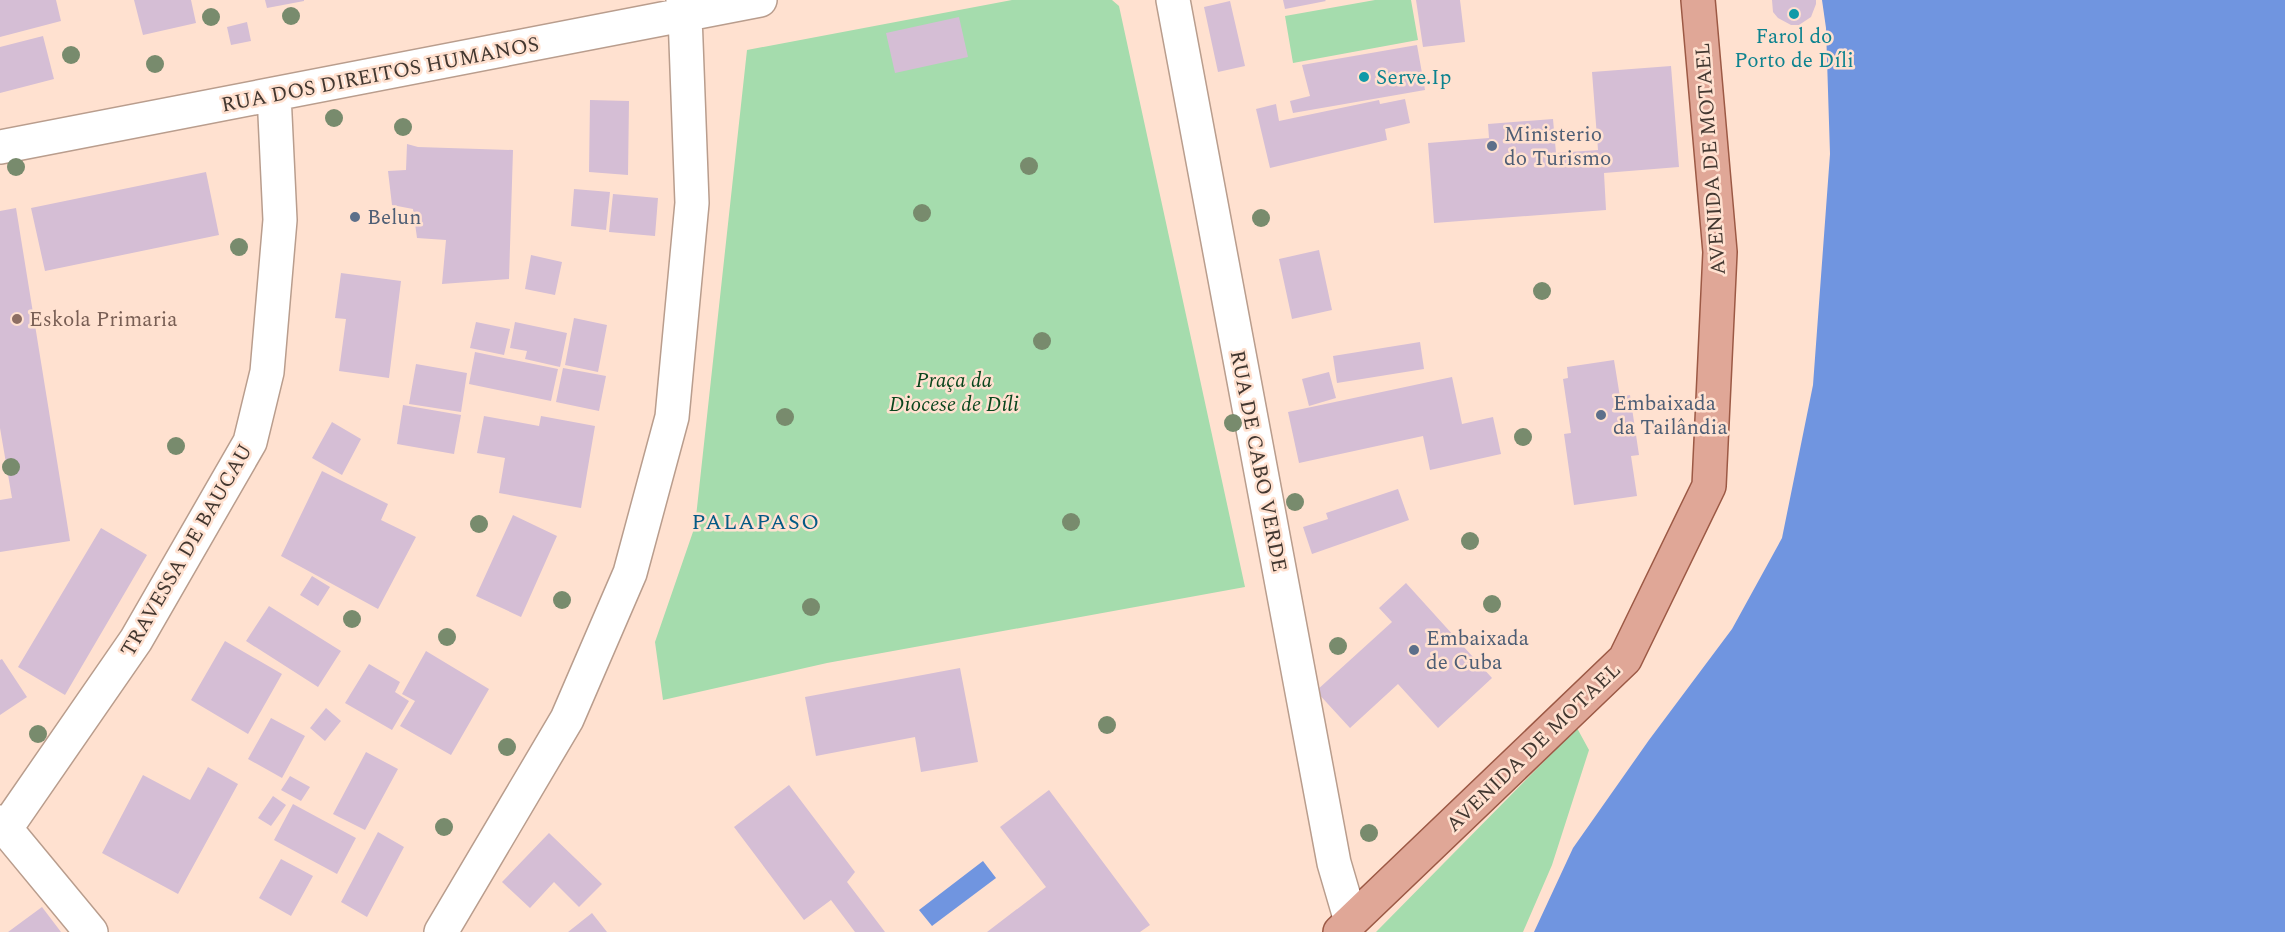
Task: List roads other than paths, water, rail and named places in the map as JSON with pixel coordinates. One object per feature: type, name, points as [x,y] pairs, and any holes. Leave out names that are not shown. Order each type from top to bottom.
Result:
[{"type":"main road","name":"AVENIDA DE MOTAEL","points":[[1346,927],[1625,659],[1709,486],[1720,252],[1698,0]]},
{"type":"street","name":"RUA DOS DIREITOS HUMANOS","points":[[0,147],[274,94],[684,7],[760,0]]},
{"type":"street","name":"RUA DE CABO VERDE","points":[[1173,0],[1346,927]]},
{"type":"street","points":[[441,932],[567,720],[630,573],[672,417],[692,203],[684,7]]},
{"type":"street","name":"TRAVESSA DE BAUCAU","points":[[3,825],[136,640],[250,442],[267,372],[280,220],[274,94]]},
{"type":"street","points":[[3,825],[91,932]]},
{"type":"water","points":[[1822,0],[2285,0],[2285,932],[1534,932],[1573,848],[1649,740],[1732,629],[1782,538],[1813,385],[1830,154],[1826,28]]},
{"type":"water","points":[[983,861],[996,878],[932,926],[919,910]]},
{"type":"place","name":"Farol do Porto de Díli","points":[[1794,14]]},
{"type":"place","name":"Serve.Ip","points":[[1364,77]]},
{"type":"place","name":"Ministerio do Turismo","points":[[1492,146]]},
{"type":"place","name":"Belun","points":[[355,217]]},
{"type":"place","name":"Eskola Primaria","points":[[17,319]]},
{"type":"place","name":"Embaixada da Tailândia","points":[[1601,415]]},
{"type":"place","name":"Embaixada de Cuba","points":[[1414,650]]},
{"type":"district","name":"PALAPASO","points":[[756,521]]},
{"type":"park label","name":"Praça da Diocese de Díli","points":[[954,392]]}]
